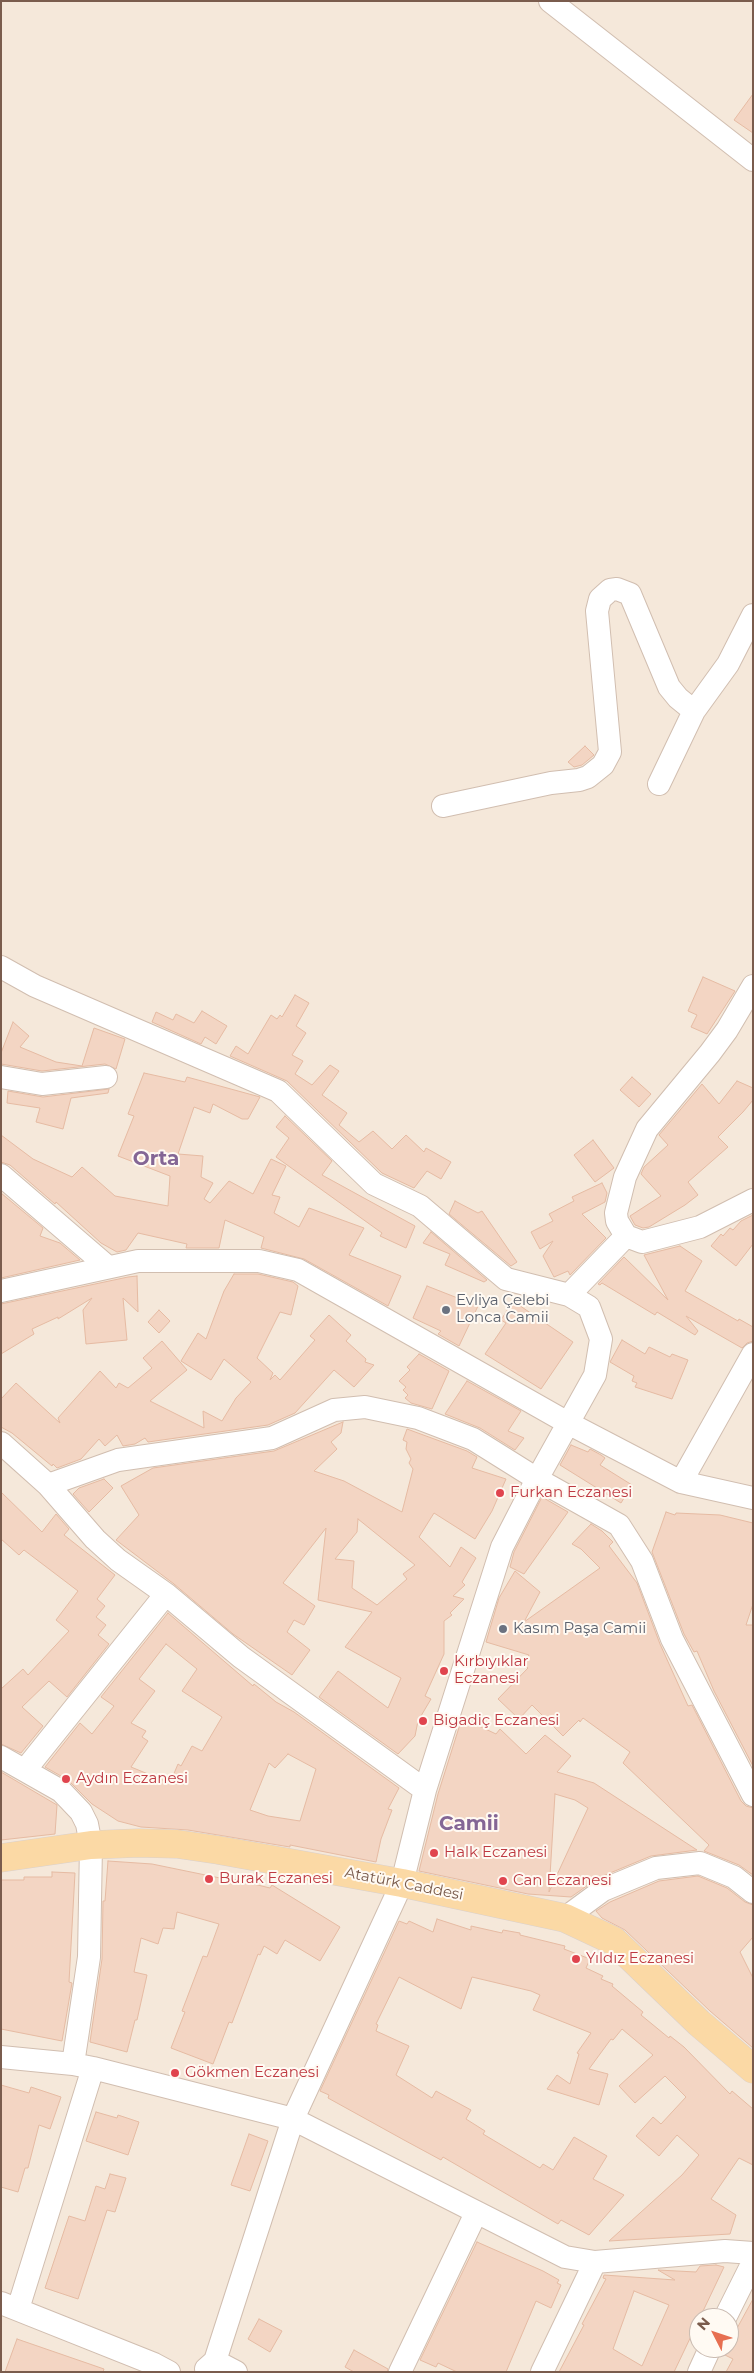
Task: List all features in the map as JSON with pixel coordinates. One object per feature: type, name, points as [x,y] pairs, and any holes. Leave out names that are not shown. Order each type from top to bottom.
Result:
[{"type":"main road","name":"Atatürk Caddesi","points":[[1,1858],[91,1845],[176,1844],[402,1883],[564,1918],[614,1941],[699,2023],[753,2069]]},
{"type":"street","points":[[550,1],[753,160]]},
{"type":"street","points":[[443,806],[551,783],[579,780],[588,777],[603,765],[610,752],[597,611],[600,599],[610,590],[617,589],[630,594],[669,687],[678,698],[694,711]]},
{"type":"street","points":[[659,784],[694,711],[728,664],[753,615]]},
{"type":"street","points":[[1,967],[35,986],[278,1091],[374,1184],[420,1206],[506,1279],[569,1295],[589,1307],[601,1339],[595,1375],[536,1479],[502,1547],[425,1790],[402,1883],[293,2119],[211,2368],[236,2372]]},
{"type":"street","points":[[753,986],[716,1045],[659,1112],[637,1147],[625,1177],[616,1213],[617,1222],[626,1236],[642,1242],[700,1227],[753,1200]]},
{"type":"street","points":[[1,1077],[42,1084],[106,1077]]},
{"type":"street","points":[[1,1175],[108,1267]]},
{"type":"street","points":[[569,1295],[626,1236]]},
{"type":"street","points":[[1,1291],[138,1261],[260,1261],[298,1270],[568,1423],[681,1482],[753,1498]]},
{"type":"street","points":[[681,1482],[753,1354]]},
{"type":"street","points":[[48,1485],[118,1460],[272,1438],[334,1410],[364,1407],[418,1418],[473,1439],[536,1479],[619,1525],[642,1561],[672,1639],[753,1795]]},
{"type":"street","points":[[1,1443],[48,1485],[95,1539],[118,1560],[166,1594],[241,1657],[425,1790]]},
{"type":"street","points":[[25,1770],[166,1594]]},
{"type":"street","points":[[1,1757],[61,1791],[72,1801],[87,1824],[91,1845],[89,1957],[83,2066],[10,2306],[169,2372]]},
{"type":"street","points":[[564,1918],[603,1890],[656,1868],[700,1863],[734,1876],[753,1892]]},
{"type":"street","points":[[1,2057],[83,2066],[293,2119],[551,2251],[572,2259],[595,2262],[724,2251],[753,2253]]},
{"type":"street","points":[[400,2372],[476,2212]]},
{"type":"street","points":[[542,2372],[595,2262]]},
{"type":"street","points":[[730,2308],[753,2262]]},
{"type":"street","points":[[699,2372],[705,2358]]},
{"type":"shaded area","points":[[1,1],[753,1],[753,2372],[1,2372]]},
{"type":"building","points":[[753,94],[753,133],[734,120]]},
{"type":"building","points":[[585,746],[594,755],[582,765],[574,767],[568,762]]},
{"type":"building","points":[[703,977],[735,991],[707,1034],[691,1027],[697,1015],[688,1011]]},
{"type":"building","points":[[295,995],[309,1003],[296,1026],[306,1033],[292,1055],[303,1061],[295,1074],[312,1085],[330,1065],[339,1071],[322,1095],[347,1113],[339,1125],[359,1142],[373,1131],[392,1149],[406,1135],[424,1152],[426,1148],[451,1162],[441,1179],[427,1171],[414,1188],[382,1173],[287,1081],[230,1056],[236,1046],[248,1054],[271,1015],[277,1019],[280,1015],[282,1017]]},
{"type":"building","points":[[202,1011],[227,1026],[216,1044],[205,1037],[201,1044],[152,1022],[156,1012],[173,1020],[176,1014],[194,1023]]},
{"type":"building","points":[[13,1022],[29,1036],[20,1047],[56,1062],[82,1066],[94,1028],[125,1039],[116,1069],[105,1064],[42,1071],[1,1064],[1,1053]]},
{"type":"building","points":[[144,1073],[185,1082],[187,1077],[260,1097],[248,1119],[242,1119],[213,1104],[210,1113],[194,1107],[178,1154],[203,1156],[201,1177],[213,1183],[204,1199],[210,1203],[229,1181],[253,1194],[271,1159],[286,1166],[272,1195],[280,1197],[274,1213],[299,1227],[309,1208],[364,1228],[349,1255],[401,1276],[388,1306],[304,1259],[261,1248],[264,1237],[225,1220],[219,1248],[186,1248],[187,1244],[138,1233],[126,1250],[117,1252],[101,1243],[56,1202],[55,1204],[10,1165],[1,1162],[1,1135],[33,1159],[72,1177],[82,1167],[115,1196],[168,1206],[170,1176],[118,1156],[134,1116],[128,1114]]},
{"type":"building","points":[[632,1077],[651,1094],[639,1107],[620,1090]]},
{"type":"building","points":[[737,1081],[753,1088],[753,1100],[718,1137],[728,1147],[688,1182],[698,1195],[649,1227],[643,1228],[635,1225],[630,1216],[661,1196],[641,1174],[644,1167],[668,1145],[659,1135],[702,1084],[719,1104]]},
{"type":"building","points":[[109,1089],[108,1093],[71,1098],[63,1129],[36,1122],[40,1108],[7,1103],[8,1091],[43,1097]]},
{"type":"building","points":[[285,1116],[332,1161],[322,1175],[415,1226],[406,1248],[380,1236],[382,1233],[276,1157],[289,1138],[276,1127]]},
{"type":"building","points":[[593,1140],[614,1168],[595,1182],[574,1155]]},
{"type":"building","points":[[602,1183],[607,1193],[605,1202],[582,1214],[606,1238],[570,1275],[568,1271],[554,1277],[543,1256],[553,1241],[540,1249],[531,1232],[553,1221],[549,1214],[574,1201],[572,1197]]},
{"type":"building","points":[[1,1193],[43,1228],[40,1236],[60,1243],[80,1260],[1,1278]]},
{"type":"building","points":[[455,1201],[478,1213],[482,1211],[517,1262],[511,1266],[449,1214]]},
{"type":"building","points":[[753,1215],[753,1244],[736,1266],[711,1246],[721,1234],[723,1236],[730,1228],[733,1230],[741,1221]]},
{"type":"building","points":[[431,1232],[487,1280],[484,1282],[445,1265],[450,1254],[423,1243]]},
{"type":"building","points":[[680,1246],[702,1261],[685,1291],[738,1321],[739,1319],[753,1327],[753,1341],[747,1343],[742,1348],[686,1316],[698,1331],[695,1335],[657,1312],[655,1315],[602,1283],[598,1284],[624,1257],[668,1300],[644,1255]]},
{"type":"building","points":[[234,1274],[258,1274],[293,1282],[298,1286],[291,1315],[280,1312],[257,1358],[273,1373],[270,1380],[275,1375],[280,1380],[315,1340],[310,1336],[329,1315],[351,1335],[346,1341],[366,1359],[365,1362],[374,1365],[354,1387],[334,1370],[295,1413],[268,1425],[148,1442],[145,1438],[135,1444],[123,1446],[117,1435],[105,1446],[99,1439],[81,1459],[57,1468],[12,1433],[1,1427],[1,1399],[16,1383],[60,1423],[58,1418],[100,1371],[116,1388],[119,1383],[128,1388],[152,1368],[143,1358],[162,1341],[187,1370],[150,1401],[204,1428],[203,1411],[222,1421],[236,1398],[251,1382],[224,1359],[211,1380],[181,1361],[198,1333],[206,1339],[224,1291]]},
{"type":"building","points":[[137,1276],[138,1312],[123,1298],[127,1340],[86,1344],[83,1310],[92,1298],[58,1319],[58,1317],[32,1329],[34,1334],[1,1354],[1,1304]]},
{"type":"building","name":"Evliya Çelebi Lonca Camii","points":[[427,1286],[478,1306],[459,1346],[438,1334],[441,1331],[413,1318]]},
{"type":"building","points":[[513,1301],[573,1342],[541,1389],[485,1354],[506,1323],[501,1320]]},
{"type":"building","points":[[159,1310],[170,1321],[159,1333],[148,1322]]},
{"type":"building","points":[[622,1340],[645,1354],[649,1347],[670,1357],[672,1354],[688,1360],[672,1399],[635,1387],[637,1383],[632,1381],[634,1376],[610,1362]]},
{"type":"building","points":[[419,1354],[449,1371],[432,1409],[411,1403],[405,1398],[408,1395],[403,1390],[406,1387],[399,1381],[410,1370],[407,1367]]},
{"type":"building","points":[[467,1381],[521,1411],[508,1431],[524,1438],[515,1450],[480,1428],[445,1414]]},
{"type":"building","points":[[343,1422],[341,1433],[331,1442],[337,1449],[314,1471],[344,1481],[402,1512],[413,1469],[409,1463],[411,1459],[406,1449],[407,1442],[403,1440],[407,1429],[467,1451],[477,1457],[472,1468],[506,1479],[492,1511],[475,1539],[434,1513],[419,1537],[450,1567],[461,1547],[476,1558],[462,1582],[465,1585],[453,1596],[464,1599],[450,1613],[452,1615],[444,1621],[444,1654],[425,1696],[431,1699],[418,1721],[415,1736],[398,1754],[319,1697],[338,1671],[388,1708],[401,1678],[345,1647],[372,1612],[318,1600],[326,1528],[283,1583],[315,1606],[304,1625],[294,1620],[287,1632],[310,1650],[292,1675],[233,1634],[174,1584],[116,1540],[139,1515],[121,1486],[153,1468],[274,1451]],"holes":[[[358,1519],[415,1565],[403,1574],[407,1579],[377,1605],[352,1588],[354,1561],[335,1559],[357,1532]]]},
{"type":"building","points":[[571,1445],[588,1452],[590,1449],[601,1455],[605,1458],[600,1465],[632,1485],[621,1503],[560,1465]]},
{"type":"building","points":[[104,1479],[113,1488],[89,1512],[73,1494],[79,1488]]},
{"type":"building","points":[[1,1492],[42,1532],[56,1514],[69,1529],[64,1535],[115,1575],[97,1599],[105,1606],[96,1617],[106,1625],[98,1635],[109,1644],[67,1697],[49,1681],[22,1707],[43,1726],[21,1753],[1,1744],[1,1689],[23,1669],[28,1675],[69,1631],[56,1620],[78,1591],[24,1550],[19,1555],[1,1539]]},
{"type":"building","points":[[542,1497],[568,1512],[524,1574],[510,1567],[514,1552]]},
{"type":"building","points":[[666,1512],[675,1515],[676,1513],[720,1515],[753,1523],[753,1604],[746,1625],[753,1625],[753,1766],[714,1691],[697,1651],[694,1652],[684,1634],[652,1552]]},
{"type":"building","points":[[591,1524],[602,1531],[613,1542],[609,1546],[637,1583],[660,1644],[688,1706],[692,1705],[741,1801],[746,1806],[753,1808],[753,1875],[739,1865],[704,1851],[709,1845],[623,1763],[630,1752],[583,1718],[563,1736],[532,1705],[519,1719],[498,1699],[528,1668],[523,1664],[529,1655],[486,1642],[499,1598],[515,1571],[540,1592],[524,1622],[600,1568],[581,1549],[572,1544]]},
{"type":"building","points":[[168,1613],[253,1686],[254,1684],[276,1702],[294,1712],[399,1788],[388,1809],[392,1810],[381,1839],[376,1862],[290,1845],[290,1847],[188,1830],[141,1827],[118,1821],[92,1804],[68,1780],[45,1767],[80,1723],[92,1734],[114,1706],[101,1697]],"holes":[[[166,1644],[197,1669],[182,1691],[222,1717],[202,1751],[192,1746],[181,1766],[178,1764],[170,1783],[131,1767],[148,1741],[142,1737],[146,1731],[131,1723],[155,1691],[139,1679]],[[288,1754],[316,1769],[300,1821],[268,1816],[250,1810],[269,1763],[275,1768]]]},
{"type":"building","points":[[462,1718],[496,1734],[500,1729],[526,1754],[545,1735],[571,1756],[557,1772],[594,1783],[697,1850],[651,1856],[598,1878],[571,1897],[528,1894],[419,1871],[438,1794]],"holes":[[[555,1794],[575,1800],[588,1808],[549,1892]]]},
{"type":"building","points":[[1,1772],[57,1805],[55,1834],[1,1840]]},
{"type":"building","points":[[108,1861],[152,1864],[220,1878],[221,1876],[270,1888],[272,1885],[340,1927],[320,1961],[285,1940],[277,1954],[264,1946],[260,1955],[258,1954],[232,2023],[229,2022],[213,2064],[171,2048],[185,2012],[182,2011],[203,1956],[207,1957],[219,1924],[177,1912],[174,1929],[163,1928],[158,1944],[141,1938],[134,1972],[147,1975],[137,2020],[135,2020],[127,2052],[90,2042],[102,1959],[103,1901],[105,1901]]},
{"type":"building","points":[[52,1872],[75,1873],[69,1982],[72,1983],[62,2041],[1,2029],[1,1880],[24,1880],[24,1877],[52,1877]]},
{"type":"building","points":[[698,1876],[727,1888],[745,1902],[753,1905],[753,1937],[740,1952],[753,1978],[753,2048],[710,2011],[625,1930],[602,1918],[596,1911],[610,1902],[659,1881]]},
{"type":"building","points":[[437,1919],[471,1930],[471,1926],[502,1933],[503,1930],[520,1933],[520,1935],[565,1946],[564,1949],[590,1959],[586,1968],[603,1976],[601,1979],[613,1984],[612,1986],[643,2012],[641,2015],[669,2038],[670,2036],[684,2047],[730,2094],[732,2091],[753,2109],[753,2165],[739,2158],[711,2199],[736,2215],[730,2234],[609,2241],[682,2175],[699,2155],[677,2135],[659,2156],[636,2136],[653,2117],[661,2124],[686,2097],[665,2076],[635,2103],[619,2086],[653,2055],[622,2029],[613,2040],[611,2039],[589,2069],[608,2074],[599,2105],[547,2089],[557,2075],[570,2084],[579,2054],[577,2053],[591,2033],[533,2010],[540,1995],[531,1991],[472,1977],[461,2009],[399,1977],[376,2024],[378,2025],[376,2031],[409,2046],[396,2075],[432,2098],[436,2091],[471,2110],[466,2119],[485,2131],[483,2134],[540,2168],[543,2164],[553,2170],[574,2137],[607,2156],[593,2179],[624,2195],[589,2235],[561,2220],[558,2224],[443,2157],[441,2160],[328,2098],[329,2095],[320,2091],[399,1921],[407,1924],[409,1921],[433,1932]]},
{"type":"building","points":[[1,2085],[29,2093],[31,2087],[61,2097],[50,2129],[39,2125],[28,2168],[25,2168],[18,2192],[1,2187]]},
{"type":"building","points":[[96,2112],[117,2118],[118,2115],[139,2122],[128,2155],[86,2141]]},
{"type":"building","points":[[249,2134],[268,2141],[250,2191],[231,2185]]},
{"type":"building","points":[[110,2174],[126,2178],[115,2212],[107,2210],[78,2299],[45,2288],[69,2216],[85,2221],[96,2186],[105,2189]]},
{"type":"building","points":[[477,2242],[543,2271],[559,2280],[557,2283],[561,2285],[551,2308],[536,2301],[506,2372],[457,2372],[438,2363],[436,2367],[420,2360]]},
{"type":"building","points":[[716,2265],[724,2267],[704,2308],[689,2308],[689,2340],[674,2372],[559,2372],[606,2279],[603,2278],[604,2275],[675,2280],[658,2270],[696,2272],[700,2266]],"holes":[[[634,2291],[669,2305],[642,2366],[613,2349]]]},
{"type":"building","points":[[753,2299],[753,2372],[726,2372],[733,2359],[731,2358],[739,2358],[739,2325]]},
{"type":"building","points":[[259,2319],[282,2331],[270,2352],[248,2339]]},
{"type":"building","points":[[17,2339],[104,2369],[103,2372],[5,2372]]},
{"type":"building","points":[[354,2350],[388,2369],[387,2372],[354,2372],[345,2367]]},
{"type":"place","name":"Evliya Çelebi Lonca Camii","points":[[446,1310]]},
{"type":"place","name":"Furkan Eczanesi","points":[[500,1493]]},
{"type":"place","name":"Kasım Paşa Camii","points":[[503,1629]]},
{"type":"place","name":"Kırbıyıklar Eczanesi","points":[[444,1671]]},
{"type":"place","name":"Bigadiç Eczanesi","points":[[423,1721]]},
{"type":"place","name":"Aydın Eczanesi","points":[[66,1779]]},
{"type":"place","name":"Halk Eczanesi","points":[[434,1853]]},
{"type":"place","name":"Burak Eczanesi","points":[[209,1879]]},
{"type":"place","name":"Can Eczanesi","points":[[503,1881]]},
{"type":"place","name":"Yıldız Eczanesi","points":[[576,1959]]},
{"type":"place","name":"Gökmen Eczanesi","points":[[175,2073]]},
{"type":"district","name":"Orta","points":[[156,1159]]},
{"type":"district","name":"Camii","points":[[469,1824]]}]
